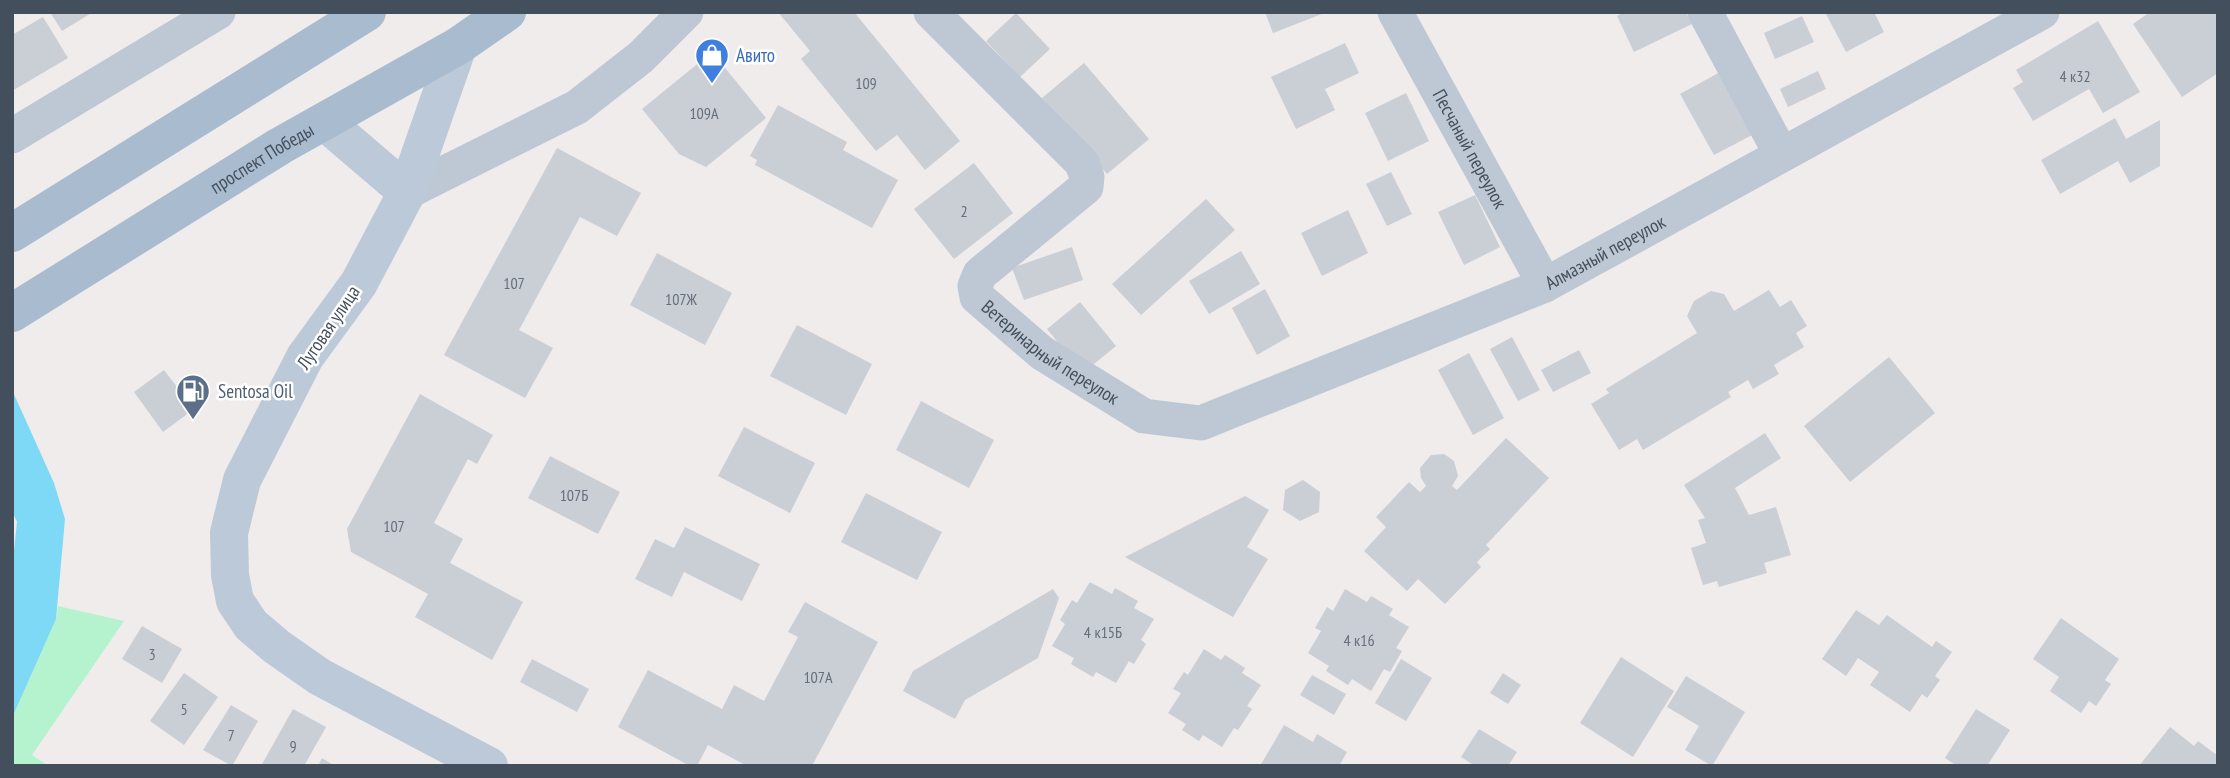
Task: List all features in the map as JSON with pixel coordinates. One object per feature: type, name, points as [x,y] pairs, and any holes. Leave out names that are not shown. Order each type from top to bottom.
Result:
[{"type":"main road","points":[[12,233],[368,12]]},
{"type":"main road","name":"проспект Победы","points":[[15,312],[280,146],[458,46],[507,12]]},
{"type":"main road","name":"Луговая улица","points":[[458,46],[407,192],[359,283],[304,358],[242,480],[229,533],[230,575],[234,601],[251,625],[277,647],[320,677],[489,766]]},
{"type":"main road","points":[[325,122],[407,192]]},
{"type":"street","points":[[12,136],[218,12]]},
{"type":"street","points":[[407,192],[577,107],[641,57],[686,12]]},
{"type":"street","name":"Ветеринарный переулок","points":[[931,12],[1082,163],[1087,177],[1086,187],[980,274],[975,286],[977,297],[1042,353],[1144,416]]},
{"type":"street","name":"Песчаный переулок","points":[[1395,12],[1545,285]]},
{"type":"street","points":[[1705,12],[1781,154]]},
{"type":"street","name":"Алмазный переулок","points":[[1144,416],[1201,423],[1545,285],[2042,12]]},
{"type":"green space","points":[[58,606],[124,621],[32,755],[49,766],[12,766],[12,718],[56,619]]},
{"type":"water","points":[[13,392],[54,483],[65,519],[56,619],[12,718],[12,569],[17,522],[12,511]]},
{"type":"building","points":[[50,12],[93,12],[62,31]]},
{"type":"building","points":[[778,12],[854,12],[960,141],[925,170],[897,135],[876,151],[801,59],[810,51]]},
{"type":"building","points":[[1265,12],[1327,12],[1273,33]]},
{"type":"building","points":[[1624,12],[1686,12],[1692,24],[1634,52],[1617,16]]},
{"type":"building","points":[[1874,12],[1884,32],[1846,52],[1826,14]]},
{"type":"building","points":[[2150,12],[2218,12],[2218,73],[2182,97],[2133,24]]},
{"type":"building","points":[[1016,13],[1050,49],[1020,77],[986,41]]},
{"type":"building","points":[[1802,16],[1814,42],[1775,59],[1764,33]]},
{"type":"building","points":[[43,17],[68,58],[12,91],[12,35]]},
{"type":"building","points":[[2098,21],[2140,92],[2103,113],[2089,89],[2033,121],[2013,88],[2023,82],[2016,70]]},
{"type":"building","points":[[1345,43],[1359,73],[1325,89],[1335,110],[1296,129],[1271,77]]},
{"type":"building","points":[[712,52],[766,118],[706,167],[679,154],[642,109]]},
{"type":"building","points":[[1084,63],[1149,139],[1107,174],[1042,98]]},
{"type":"building","points":[[1722,71],[1756,133],[1714,155],[1680,94]]},
{"type":"building","points":[[1818,71],[1826,89],[1788,107],[1780,89]]},
{"type":"building","points":[[1406,93],[1429,141],[1388,161],[1365,113]]},
{"type":"building","points":[[778,105],[847,142],[843,150],[898,180],[872,228],[755,165],[757,160],[750,156]]},
{"type":"building","points":[[2115,118],[2126,139],[2160,120],[2160,166],[2130,183],[2118,161],[2060,194],[2041,160]]},
{"type":"building","points":[[557,148],[641,193],[617,236],[580,217],[519,330],[553,348],[525,398],[444,355]]},
{"type":"building","points":[[974,163],[1013,213],[954,259],[914,209]]},
{"type":"building","points":[[1391,172],[1412,214],[1387,226],[1366,184]]},
{"type":"building","points":[[1475,195],[1500,247],[1464,265],[1438,212]]},
{"type":"building","points":[[1206,199],[1235,230],[1141,315],[1112,284]]},
{"type":"building","points":[[1348,210],[1368,253],[1322,276],[1301,233]]},
{"type":"building","points":[[1072,247],[1083,280],[1024,300],[1012,268]]},
{"type":"building","points":[[1241,251],[1260,284],[1209,314],[1189,281]]},
{"type":"building","points":[[657,253],[732,293],[705,345],[630,305]]},
{"type":"building","points":[[1265,289],[1290,336],[1257,355],[1232,308]]},
{"type":"building","points":[[1769,290],[1780,307],[1791,300],[1807,326],[1796,333],[1804,347],[1774,365],[1779,374],[1753,389],[1748,380],[1728,392],[1731,397],[1643,450],[1637,439],[1619,450],[1591,404],[1609,393],[1606,389],[1697,333],[1687,316],[1694,301],[1711,291],[1724,294],[1734,311]]},
{"type":"building","points":[[1080,302],[1116,346],[1083,373],[1047,329]]},
{"type":"building","points":[[797,325],[872,364],[846,415],[770,376]]},
{"type":"building","points":[[1512,337],[1540,390],[1518,401],[1490,349]]},
{"type":"building","points":[[1579,350],[1591,373],[1553,392],[1541,370]]},
{"type":"building","points":[[1469,353],[1504,418],[1473,435],[1438,370]]},
{"type":"building","points":[[1889,357],[1935,413],[1850,482],[1804,426]]},
{"type":"building","points":[[164,370],[194,409],[163,432],[134,392]]},
{"type":"building","points":[[420,394],[493,435],[477,464],[468,459],[434,523],[463,539],[450,563],[523,602],[492,660],[415,617],[428,594],[351,552],[347,529]]},
{"type":"building","points":[[921,401],[994,440],[969,488],[896,450]]},
{"type":"building","points":[[744,427],[815,463],[790,513],[718,476]]},
{"type":"building","points":[[1765,433],[1781,458],[1735,488],[1749,515],[1776,507],[1791,555],[1764,563],[1767,573],[1719,587],[1717,581],[1703,585],[1691,548],[1706,543],[1698,520],[1705,518],[1684,485]]},
{"type":"building","points":[[1506,438],[1549,478],[1486,545],[1490,549],[1477,562],[1481,567],[1445,604],[1418,579],[1407,591],[1364,551],[1386,527],[1376,517],[1409,482],[1420,492],[1426,486],[1421,478],[1420,468],[1431,455],[1444,454],[1454,461],[1458,476],[1452,486],[1457,490]]},
{"type":"building","points":[[550,456],[620,492],[598,534],[528,498]]},
{"type":"building","points":[[1303,480],[1320,492],[1319,512],[1300,521],[1283,510],[1285,490]]},
{"type":"building","points":[[866,493],[942,532],[917,580],[841,542]]},
{"type":"building","points":[[1245,496],[1269,510],[1247,547],[1268,559],[1233,617],[1125,557]]},
{"type":"building","points":[[685,527],[760,564],[742,601],[684,572],[672,597],[635,579],[655,539],[674,548]]},
{"type":"building","points":[[1090,582],[1112,594],[1115,588],[1138,601],[1134,608],[1154,619],[1141,640],[1146,644],[1134,664],[1129,661],[1116,683],[1096,672],[1093,677],[1071,664],[1074,658],[1052,646],[1065,624],[1060,620],[1072,600],[1077,603]]},
{"type":"building","points":[[1053,589],[1059,598],[1038,658],[965,700],[955,719],[903,691],[913,671]]},
{"type":"building","points":[[1345,589],[1367,602],[1371,596],[1393,609],[1389,615],[1409,627],[1396,648],[1402,651],[1390,672],[1384,669],[1371,691],[1352,679],[1348,685],[1326,671],[1329,666],[1308,653],[1321,631],[1315,628],[1327,607],[1333,611]]},
{"type":"building","points":[[805,602],[878,642],[812,766],[747,766],[708,745],[697,766],[690,766],[618,727],[648,670],[722,709],[734,685],[764,701],[798,637],[788,632]]},
{"type":"building","points":[[1856,610],[1879,625],[1887,615],[1932,647],[1936,641],[1952,652],[1935,676],[1940,680],[1927,698],[1922,694],[1910,712],[1870,685],[1879,672],[1858,658],[1846,676],[1822,659]]},
{"type":"building","points":[[2061,618],[2119,659],[2105,680],[2111,684],[2096,706],[2089,701],[2081,713],[2050,691],[2059,677],[2033,659]]},
{"type":"building","points":[[142,626],[182,649],[162,683],[122,659]]},
{"type":"building","points":[[1204,649],[1221,660],[1225,655],[1245,668],[1242,673],[1261,685],[1247,706],[1252,709],[1238,730],[1234,728],[1222,747],[1203,735],[1199,741],[1182,730],[1186,724],[1168,713],[1181,693],[1173,689],[1184,672],[1188,675]]},
{"type":"building","points":[[1621,657],[1674,691],[1633,757],[1580,723]]},
{"type":"building","points":[[532,659],[589,689],[577,712],[520,682]]},
{"type":"building","points":[[1401,659],[1432,678],[1406,721],[1375,703]]},
{"type":"building","points":[[184,673],[218,697],[184,745],[150,721]]},
{"type":"building","points":[[1503,673],[1521,685],[1508,704],[1490,693]]},
{"type":"building","points":[[1312,675],[1346,694],[1334,715],[1300,695]]},
{"type":"building","points":[[1686,676],[1745,712],[1712,766],[1685,750],[1699,726],[1667,707]]},
{"type":"building","points":[[231,705],[258,721],[232,766],[203,750]]},
{"type":"building","points":[[293,709],[326,727],[304,766],[261,766]]},
{"type":"building","points":[[1976,709],[2010,730],[1987,766],[1957,766],[1945,758]]},
{"type":"building","points":[[1284,725],[1313,742],[1317,734],[1347,752],[1339,766],[1260,766]]},
{"type":"building","points":[[2170,727],[2194,746],[2198,741],[2218,756],[2218,766],[2139,766]]},
{"type":"building","points":[[1479,729],[1517,752],[1508,766],[1475,766],[1461,757]]},
{"type":"building","points":[[322,758],[335,766],[318,766]]},
{"type":"place","name":"Авито","points":[[712,85]]},
{"type":"place","name":"Sentosa Oil","points":[[193,421]]}]
